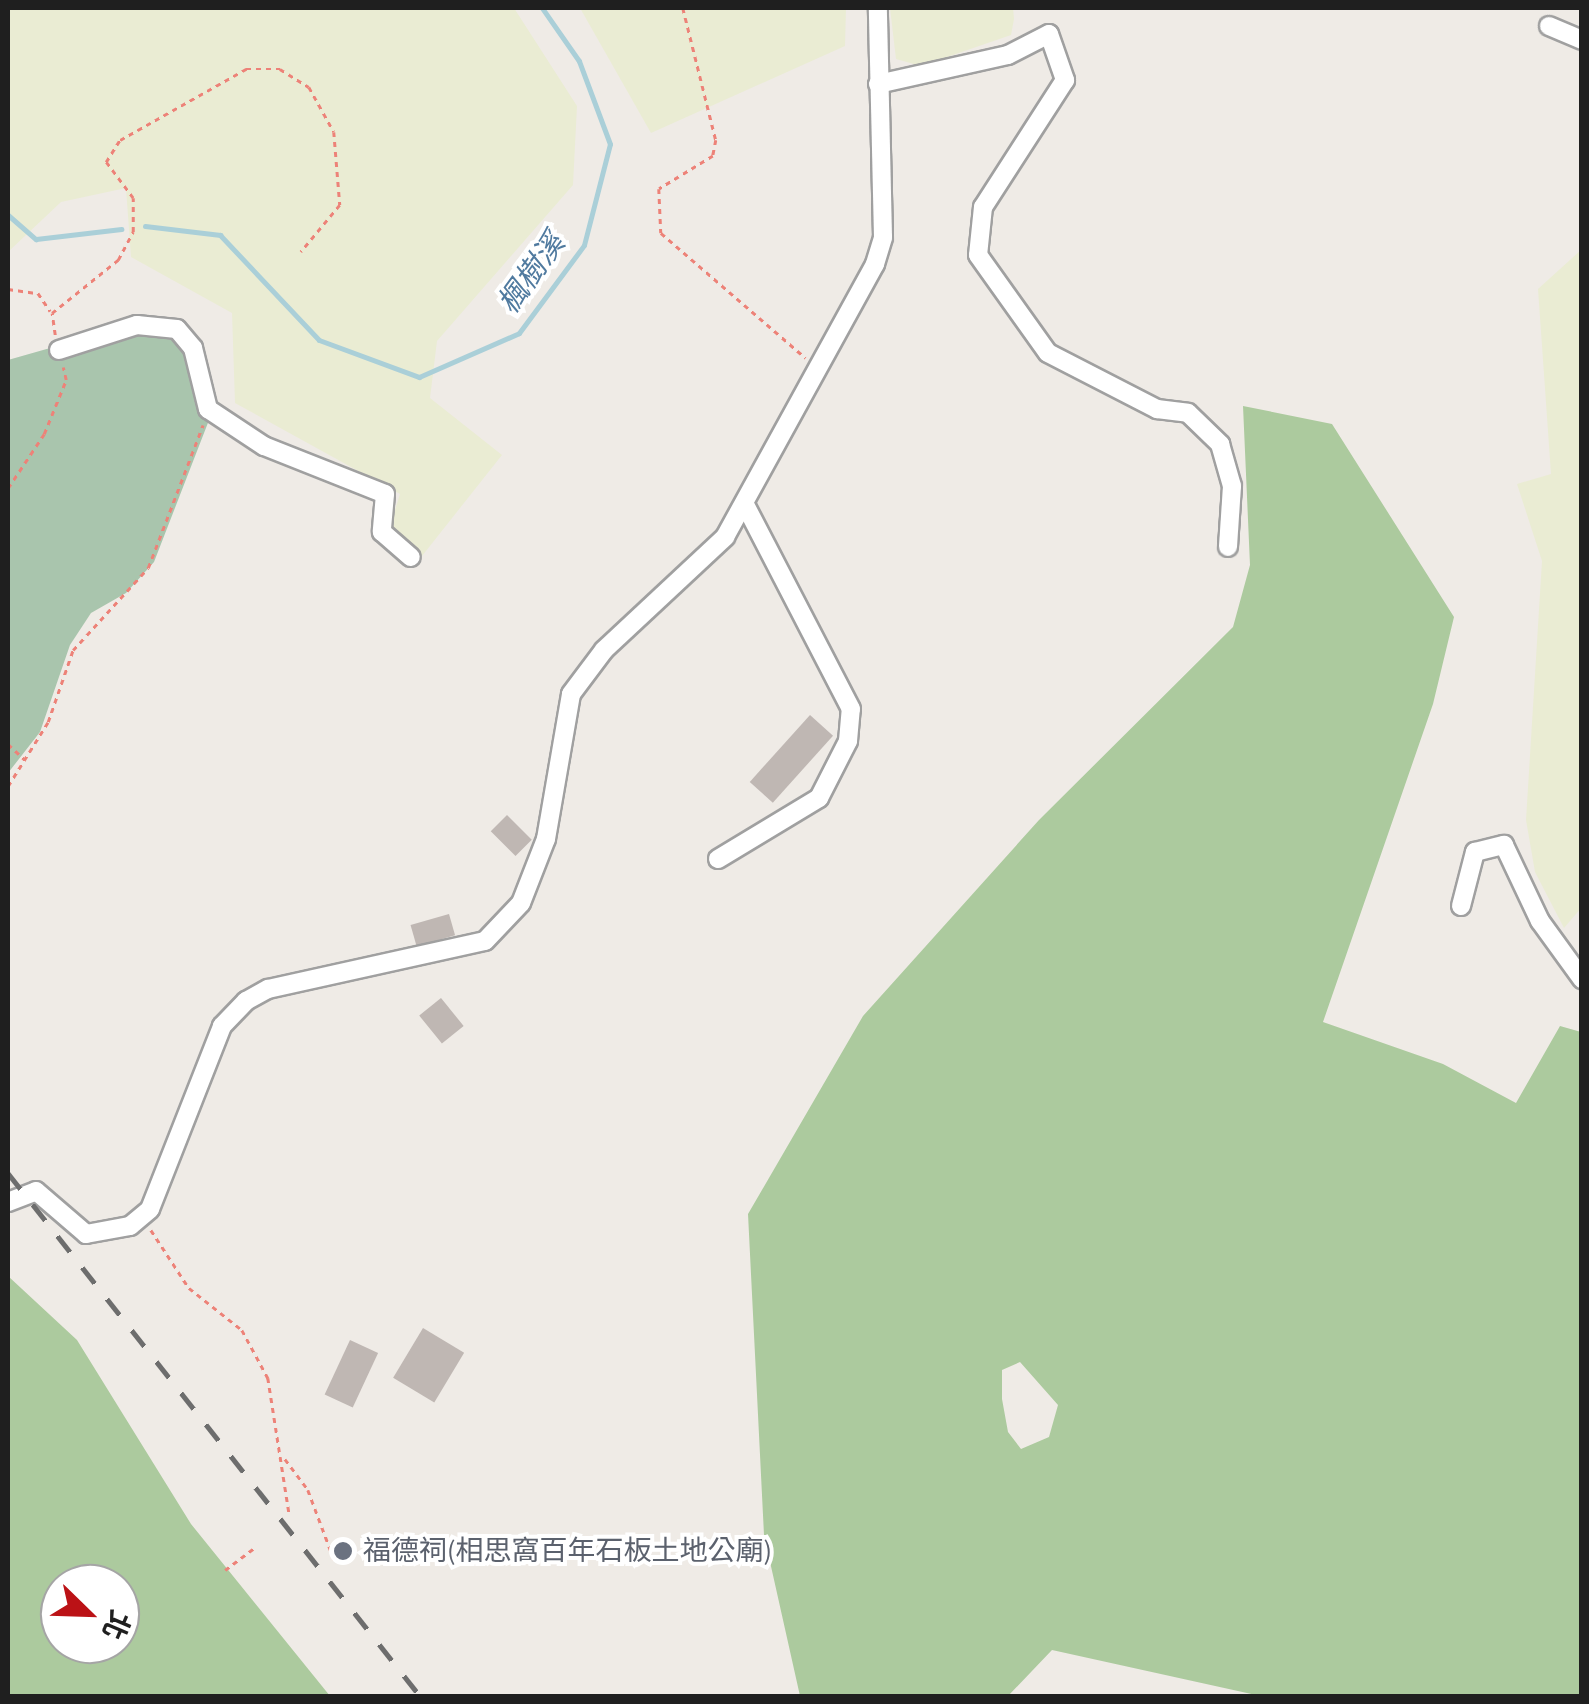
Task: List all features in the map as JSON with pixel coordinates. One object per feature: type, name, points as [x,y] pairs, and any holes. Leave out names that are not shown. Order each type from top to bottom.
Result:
[{"type":"street","points":[[8,1202],[36,1191],[86,1234],[106,1235],[142,1216],[222,1026],[246,1001],[268,989],[484,941],[521,903],[546,838],[570,694],[604,650],[725,537],[820,367],[883,237],[878,8]]},
{"type":"street","points":[[1549,26],[1582,40]]},
{"type":"street","points":[[878,84],[1008,55],[1049,34],[1064,80],[983,207],[978,255],[1048,353],[1157,409],[1188,413],[1220,444],[1232,486],[1228,547]]},
{"type":"street","points":[[59,350],[137,324],[177,329],[193,348],[208,409],[264,446],[385,494],[382,532],[411,557]]},
{"type":"street","points":[[718,859],[819,798],[848,741],[851,708],[744,503]]},
{"type":"street","points":[[1461,906],[1476,852],[1504,845],[1540,921],[1582,979]]},
{"type":"path","points":[[683,8],[716,140],[713,156],[659,189],[661,233],[678,256],[820,367]]},
{"type":"path","points":[[52,314],[118,260],[133,232],[134,198],[106,162],[120,140],[246,68],[280,69],[308,87],[334,132],[340,205],[301,252]]},
{"type":"path","points":[[8,290],[38,292],[52,314],[66,380],[8,488]]},
{"type":"path","points":[[8,786],[48,722],[72,650],[148,568],[208,409]]},
{"type":"path","points":[[8,744],[24,760]]},
{"type":"path","points":[[142,1216],[190,1288],[242,1330],[268,1378],[284,1458],[289,1512]]},
{"type":"path","points":[[284,1458],[308,1490],[334,1559]]},
{"type":"path","points":[[225,1570],[254,1548]]},
{"type":"green space","points":[[8,8],[514,8],[577,106],[573,185],[437,341],[430,398],[502,455],[422,556],[386,538],[400,494],[235,403],[232,313],[131,257],[126,188],[61,202],[8,252]]},
{"type":"green space","points":[[580,8],[846,8],[845,46],[651,133]]},
{"type":"green space","points":[[890,8],[1013,8],[1014,19],[1011,35],[921,66],[896,59]]},
{"type":"green space","points":[[1581,250],[1582,907],[1564,928],[1535,872],[1526,820],[1542,561],[1517,484],[1551,474],[1538,289]]},
{"type":"green space","points":[[159,317],[191,337],[214,386],[211,415],[154,562],[126,593],[91,613],[70,645],[40,732],[8,773],[8,360]]},
{"type":"green space","points":[[1243,406],[1332,424],[1454,617],[1433,704],[1323,1022],[1443,1064],[1516,1103],[1560,1026],[1581,1032],[1581,1696],[1256,1695],[1052,1650],[1008,1696],[800,1696],[764,1535],[748,1214],[863,1016],[1039,820],[1233,627],[1250,565]],"holes":[[[1020,1362],[1058,1405],[1049,1437],[1021,1449],[1008,1432],[1002,1370]]]},
{"type":"green space","points":[[8,1276],[77,1340],[191,1524],[330,1696],[8,1696]]},
{"type":"building","points":[[810,715],[833,736],[773,803],[750,782]]},
{"type":"building","points":[[507,815],[532,840],[515,856],[491,831]]},
{"type":"building","points":[[449,914],[455,935],[417,946],[411,925]]},
{"type":"building","points":[[441,998],[464,1026],[442,1044],[419,1016]]},
{"type":"building","points":[[423,1328],[464,1353],[434,1402],[393,1378]]},
{"type":"building","points":[[350,1340],[378,1353],[353,1407],[325,1394]]},
{"type":"waterway","name":"楓樹溪","points":[[145,226],[220,235],[319,340],[419,377],[519,333],[584,245],[610,144],[579,61],[542,8]]},
{"type":"waterway","name":"楓樹溪","points":[[8,215],[36,239],[121,229]]},
{"type":"railway","points":[[8,1173],[420,1696]]},
{"type":"place","name":"福德祠(相思窩百年石板土地公廟)","points":[[343,1551]]}]
